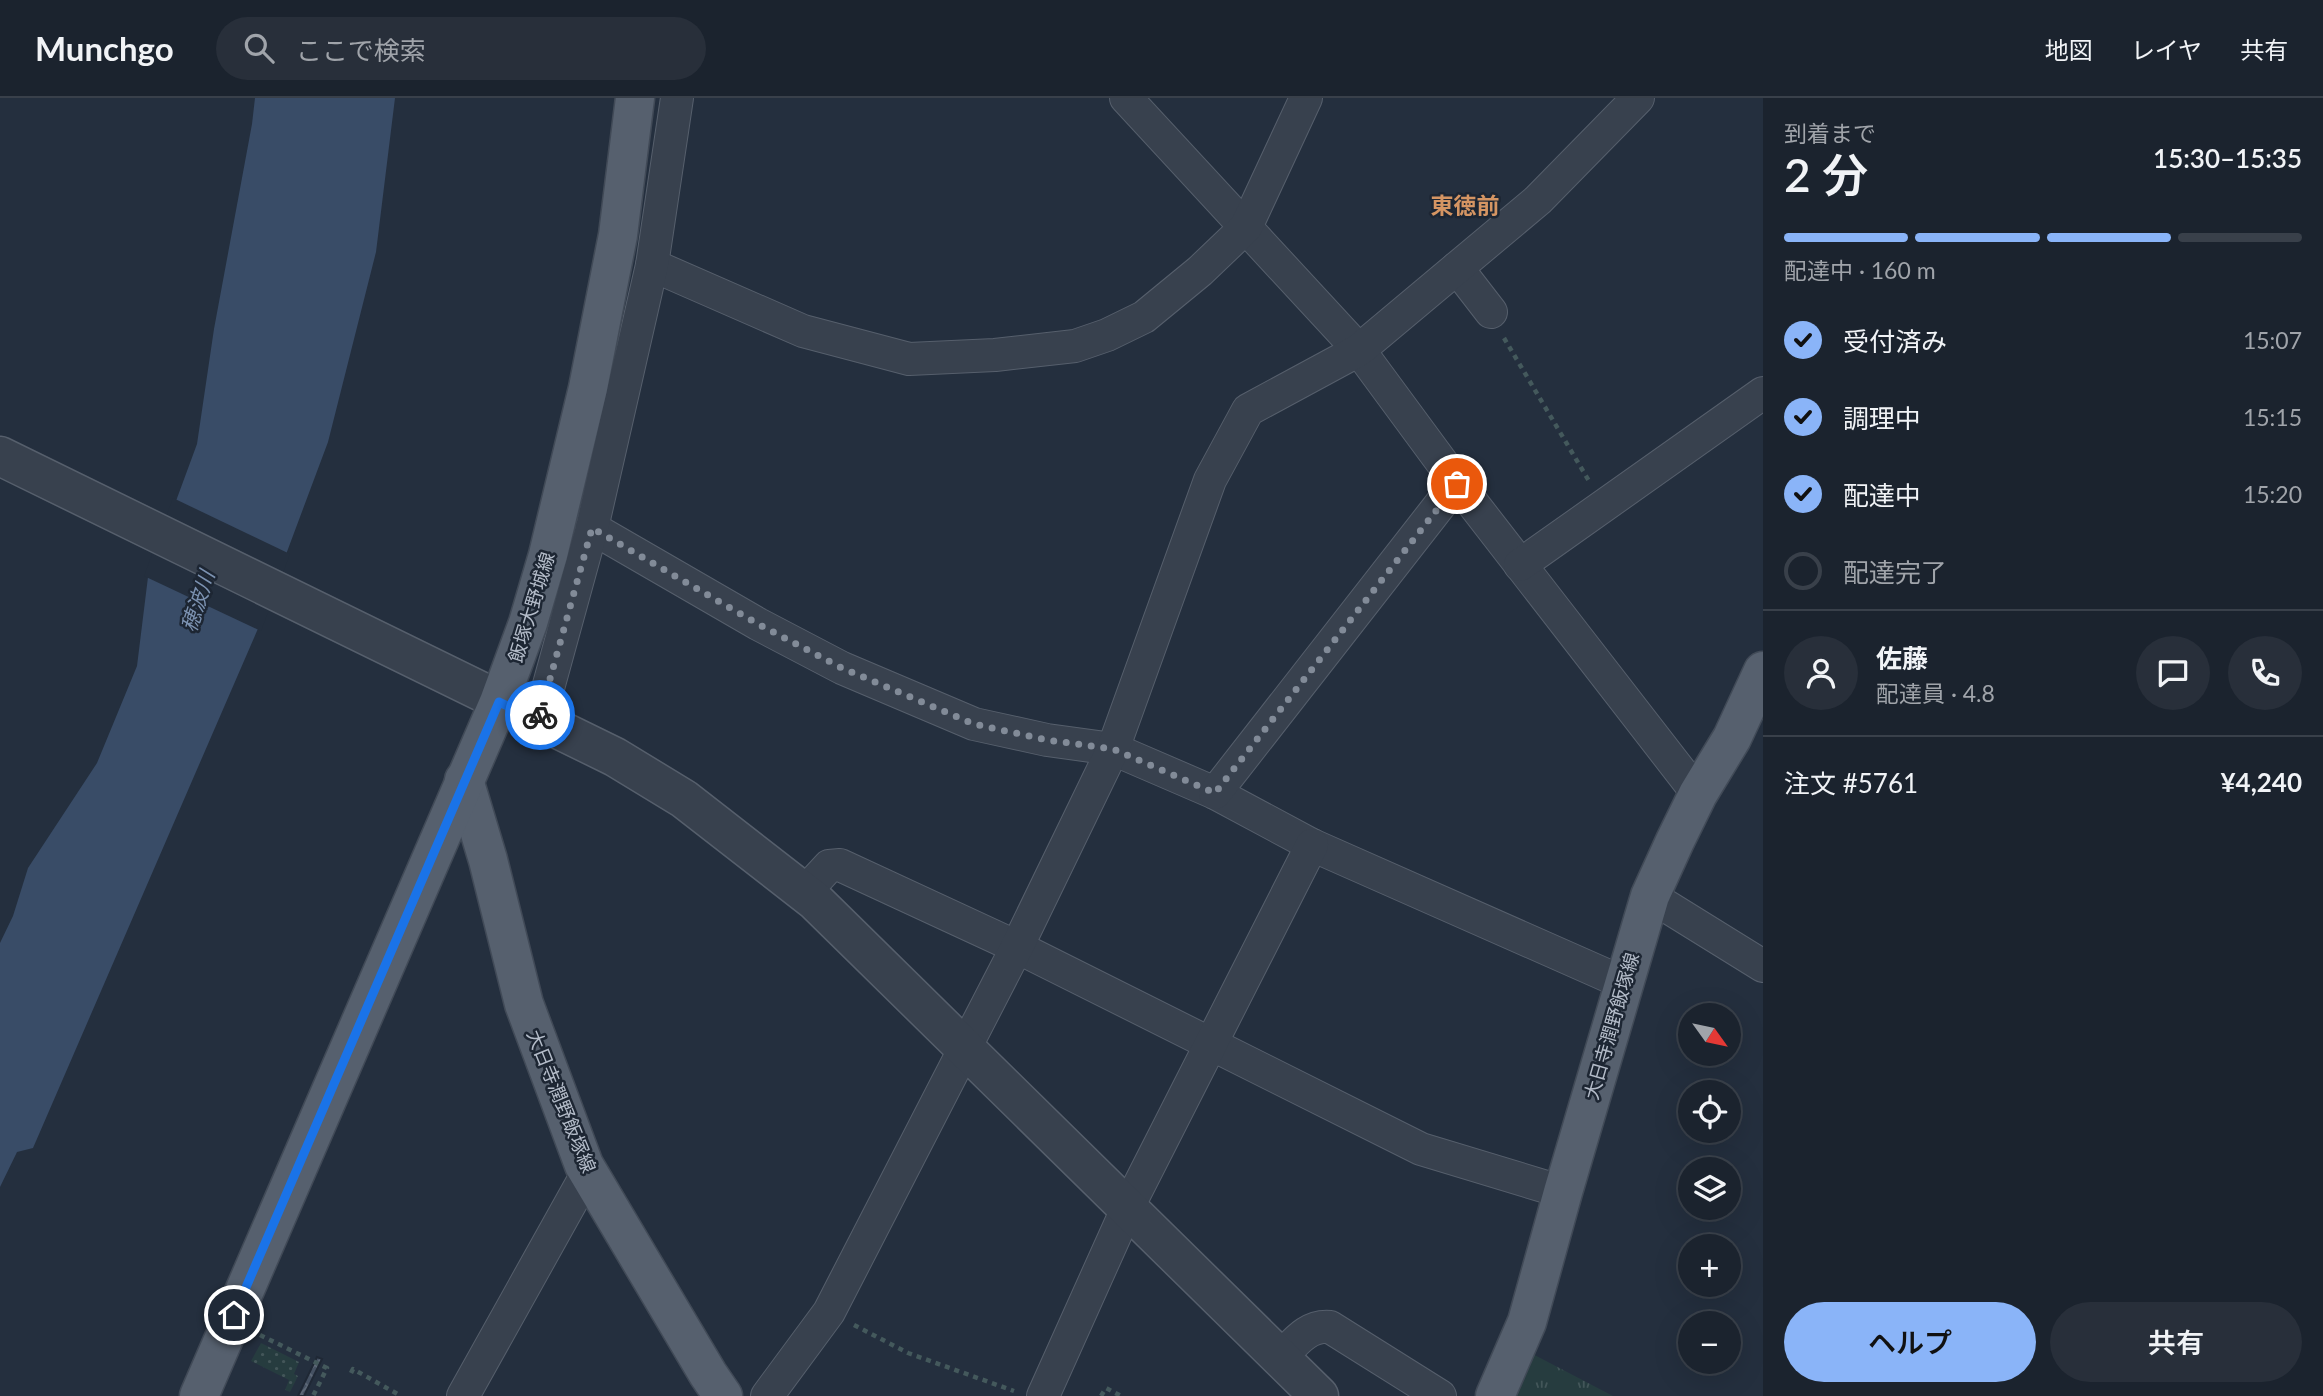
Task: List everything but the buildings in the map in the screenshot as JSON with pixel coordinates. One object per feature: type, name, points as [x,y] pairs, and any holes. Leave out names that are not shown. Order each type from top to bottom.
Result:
[{"type":"main road","name":"飯塚大野城線","points":[[199,1396],[464,780],[486,696],[528,623],[563,498],[588,388],[618,235],[635,98]]},
{"type":"main road","name":"大日寺潤野飯塚線","points":[[1495,1396],[1527,1322],[1650,896],[1698,794],[1732,738],[1763,671]]},
{"type":"main road","name":"大日寺潤野飯塚線","points":[[464,780],[488,860],[524,1004],[588,1172],[723,1396]]},
{"type":"street","points":[[618,235],[636,200],[660,98]]},
{"type":"street","points":[[538,721],[592,528],[652,265],[677,98]]},
{"type":"street","points":[[1126,98],[1359,350],[1457,484],[1698,794]]},
{"type":"street","points":[[652,265],[803,331],[909,359],[995,355],[1075,346],[1107,335],[1144,317],[1200,271],[1246,227],[1306,98]]},
{"type":"street","points":[[767,1396],[829,1312],[1017,947],[1113,749],[1210,480],[1248,410],[1359,350],[1538,200],[1638,98]]},
{"type":"street","points":[[1457,268],[1490,312]]},
{"type":"street","points":[[1520,565],[1763,393]]},
{"type":"street","points":[[0,456],[615,757],[684,799],[804,893],[1318,1396]]},
{"type":"street","points":[[1215,793],[1457,484]]},
{"type":"street","points":[[592,528],[758,624],[842,668],[974,724],[1047,740],[1113,749],[1215,793],[1312,845],[1623,983]]},
{"type":"street","points":[[1029,1394],[1127,1209],[1312,845]]},
{"type":"street","points":[[804,893],[829,866],[840,865],[1017,947],[1421,1149],[1563,1192]]},
{"type":"street","points":[[1650,896],[1763,966]]},
{"type":"street","points":[[463,1396],[588,1172]]},
{"type":"street","points":[[1280,1358],[1308,1330],[1319,1326],[1330,1327],[1440,1396]]},
{"type":"path","points":[[1490,312],[1603,506]]},
{"type":"path","points":[[829,1312],[908,1353],[1029,1394]]},
{"type":"path","points":[[259,1334],[327,1368],[313,1396]]},
{"type":"path","points":[[351,1373],[353,1369],[401,1396]]},
{"type":"path","points":[[1101,1396],[1106,1388],[1121,1396]]},
{"type":"green space","points":[[261,1343],[299,1362],[294,1374],[298,1376],[290,1392],[285,1390],[289,1380],[251,1361]]},
{"type":"green space","points":[[1525,1350],[1613,1396],[1505,1396]]},
{"type":"water","name":"穂波川","points":[[255,98],[395,98],[376,252],[328,442],[260,624],[33,1148],[17,1152],[0,1187],[0,943],[13,916],[28,868],[97,763],[137,666],[148,577],[197,444],[214,329]]},
{"type":"pier","points":[[173,498],[290,554],[261,631],[144,576]]},
{"type":"way so far","points":[[540,715],[592,528],[758,624],[842,668],[974,724],[1047,740],[1113,749],[1215,793],[1457,484]]},
{"type":"district","name":"東徳前","points":[[1465,205]]},
{"type":"route","points":[[234,1315],[499,702],[538,721],[540,715]]}]
